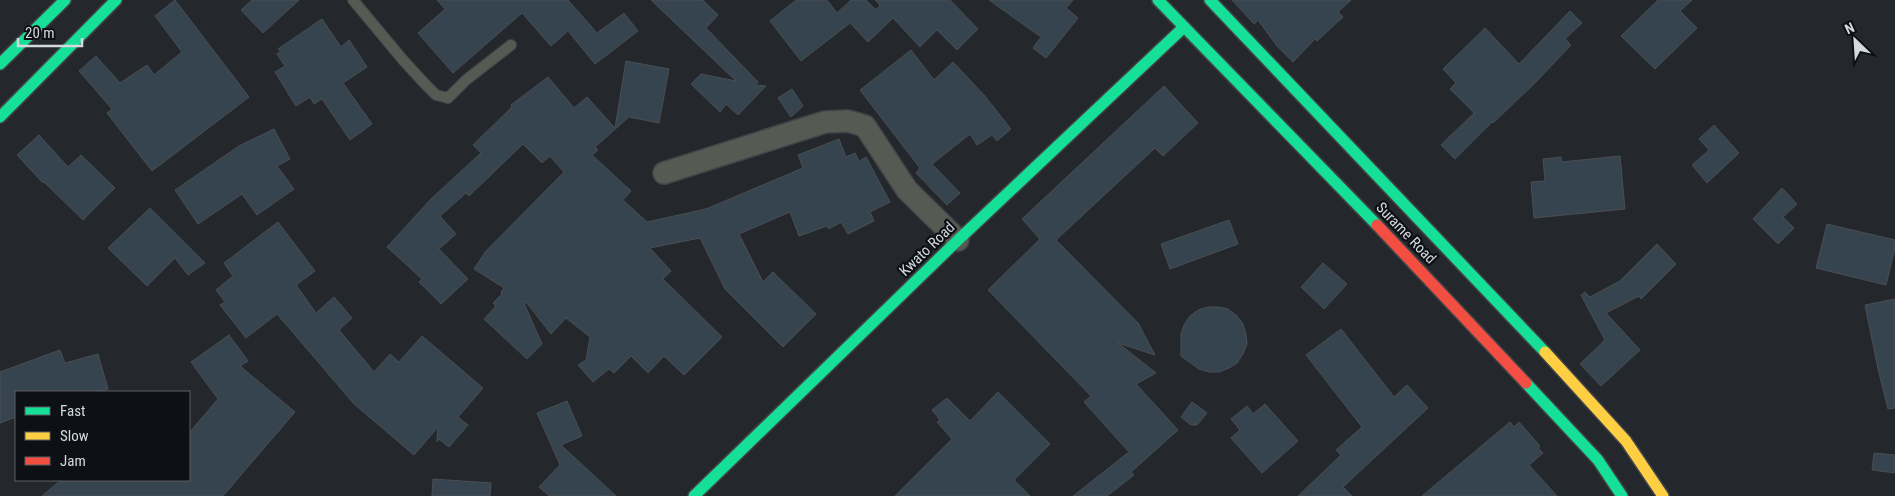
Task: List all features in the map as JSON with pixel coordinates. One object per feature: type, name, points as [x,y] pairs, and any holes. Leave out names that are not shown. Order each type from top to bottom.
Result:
[{"type":"street","points":[[0,64],[64,0]]},
{"type":"street","points":[[0,116],[116,0]]},
{"type":"street","name":"Surame Road","points":[[1158,0],[1422,271],[1598,460],[1622,496]]},
{"type":"street","name":"Surame Road","points":[[1210,0],[1575,384],[1626,441],[1663,496]]},
{"type":"street","name":"Kwato Road","points":[[694,496],[958,240],[1184,27]]},
{"type":"street","points":[[664,173],[825,122],[848,121],[865,126],[907,190],[958,240]]},
{"type":"lane","points":[[353,0],[403,60],[436,95],[448,98],[466,80],[510,45]]},
{"type":"building","points":[[175,0],[249,97],[152,171],[107,113],[112,109],[79,71],[96,56],[120,83],[147,65],[154,75],[182,52],[155,16]]},
{"type":"building","points":[[252,0],[299,0],[263,33],[241,10]]},
{"type":"building","points":[[437,0],[568,0],[597,33],[624,13],[638,31],[595,64],[568,31],[551,46],[522,13],[453,73],[418,33],[445,9]]},
{"type":"building","points":[[651,0],[703,0],[718,15],[706,28],[758,82],[755,85],[766,86],[738,115],[726,104],[720,112],[691,84],[701,74],[736,81]]},
{"type":"building","points":[[796,0],[827,0],[837,13],[851,0],[866,0],[876,10],[880,5],[875,0],[950,0],[978,29],[957,50],[937,30],[920,47],[893,18],[868,42],[850,23],[801,61],[770,21]]},
{"type":"building","points":[[989,0],[1073,0],[1066,8],[1078,18],[1046,58],[1033,48],[1041,37]]},
{"type":"building","points":[[1232,0],[1351,0],[1338,12],[1343,17],[1317,41],[1315,39],[1293,62],[1277,46],[1258,20],[1254,24]]},
{"type":"building","points":[[1658,0],[1692,0],[1680,11],[1697,28],[1655,69],[1621,36]]},
{"type":"building","points":[[1570,11],[1582,23],[1565,39],[1571,45],[1536,82],[1455,159],[1441,145],[1474,113],[1450,89],[1456,83],[1443,69],[1485,28],[1519,64]]},
{"type":"building","points":[[322,19],[341,47],[349,40],[367,67],[343,83],[372,124],[350,140],[322,99],[314,104],[310,97],[296,106],[275,72],[285,66],[277,54],[281,51],[278,49]]},
{"type":"building","points":[[911,50],[934,80],[953,62],[984,95],[1011,129],[997,141],[992,135],[977,145],[970,134],[932,164],[960,193],[947,205],[916,173],[920,168],[860,90]]},
{"type":"building","points":[[626,61],[669,69],[659,123],[629,117],[595,147],[598,150],[592,155],[631,191],[623,200],[647,222],[706,209],[803,168],[798,155],[839,139],[846,157],[855,153],[859,161],[866,157],[890,202],[870,212],[874,221],[848,234],[841,222],[829,229],[827,226],[799,236],[790,212],[739,234],[763,282],[773,272],[816,314],[783,347],[725,289],[700,238],[650,248],[671,271],[663,279],[722,337],[684,375],[664,356],[648,373],[631,356],[614,373],[609,369],[593,382],[578,365],[586,360],[590,337],[566,318],[551,334],[526,302],[524,303],[542,344],[527,359],[484,319],[496,306],[493,303],[502,294],[501,292],[504,288],[474,269],[486,251],[564,172],[550,156],[542,163],[523,144],[469,196],[466,193],[440,216],[456,234],[439,249],[468,279],[441,304],[419,282],[422,279],[387,247],[432,198],[481,153],[473,145],[512,107],[511,105],[548,77],[574,108],[587,97],[615,128]]},
{"type":"building","points":[[1164,86],[1198,123],[1163,156],[1155,148],[1056,240],[1138,323],[1155,355],[1118,343],[1156,373],[1136,384],[1178,430],[1131,472],[1134,475],[1107,496],[1073,496],[1129,452],[1084,402],[1091,396],[988,290],[1040,239],[1022,219]]},
{"type":"building","points":[[792,89],[803,106],[791,117],[778,98]]},
{"type":"building","points":[[1714,125],[1739,153],[1707,183],[1692,165],[1709,150],[1699,139]]},
{"type":"building","points":[[274,129],[290,159],[277,166],[294,189],[257,215],[242,194],[198,224],[175,190],[239,146]]},
{"type":"building","points":[[39,135],[68,167],[81,155],[115,188],[83,220],[43,183],[17,155]]},
{"type":"building","points":[[1620,156],[1625,209],[1534,218],[1531,182],[1545,181],[1543,159],[1561,157],[1561,162]]},
{"type":"building","points":[[1782,188],[1797,204],[1783,217],[1794,228],[1778,244],[1753,219]]},
{"type":"building","points":[[150,208],[205,263],[188,275],[175,258],[147,286],[108,248]]},
{"type":"building","points":[[1229,220],[1238,244],[1170,269],[1161,244]]},
{"type":"building","points":[[278,222],[315,271],[296,285],[316,313],[334,297],[352,318],[339,330],[374,372],[390,354],[399,362],[422,336],[483,388],[458,417],[468,425],[449,447],[439,439],[437,442],[438,427],[414,455],[354,404],[277,314],[246,338],[220,305],[225,302],[216,290],[233,276],[224,263]]},
{"type":"building","points":[[1827,224],[1895,240],[1895,248],[1886,285],[1816,268]]},
{"type":"building","points":[[1657,244],[1676,264],[1641,299],[1639,296],[1606,313],[1640,350],[1601,386],[1580,364],[1605,340],[1581,295],[1585,292],[1590,297],[1620,281]]},
{"type":"building","points":[[1323,263],[1347,284],[1324,309],[1301,287]]},
{"type":"building","points":[[1895,299],[1895,408],[1888,409],[1865,305]]},
{"type":"building","points":[[1208,307],[1228,309],[1243,324],[1246,334],[1247,344],[1237,363],[1219,372],[1199,369],[1181,356],[1181,334],[1184,325],[1190,316],[1198,310]]},
{"type":"building","points":[[1341,329],[1394,397],[1407,385],[1428,408],[1343,487],[1352,496],[1298,496],[1341,455],[1336,450],[1362,427],[1306,355]]},
{"type":"building","points":[[229,335],[248,361],[240,366],[295,412],[223,496],[42,496],[60,481],[190,481],[190,432],[218,399],[191,362]]},
{"type":"building","points":[[60,350],[65,363],[98,354],[108,389],[101,391],[15,391],[15,417],[0,423],[0,372]]},
{"type":"building","points":[[998,392],[1050,444],[1014,480],[1030,496],[895,496],[952,439],[937,422],[940,420],[932,410],[947,398],[970,421]]},
{"type":"building","points":[[567,401],[582,436],[561,445],[616,496],[549,496],[539,487],[560,465],[537,413]]},
{"type":"building","points":[[1192,402],[1207,413],[1197,425],[1191,425],[1181,417]]},
{"type":"building","points":[[1265,404],[1298,441],[1262,473],[1231,438],[1240,430],[1231,419],[1247,406],[1253,414]]},
{"type":"building","points":[[1510,422],[1514,427],[1519,422],[1540,446],[1538,448],[1543,453],[1529,465],[1557,496],[1422,496]]},
{"type":"building","points":[[1874,453],[1895,455],[1895,473],[1872,470]]},
{"type":"building","points":[[433,479],[491,483],[490,496],[432,496]]},
{"type":"traffic: fast","points":[[0,64],[65,0]]},
{"type":"traffic: fast","points":[[0,117],[116,0]]},
{"type":"traffic: fast","points":[[1158,0],[1377,225]]},
{"type":"traffic: fast","points":[[1210,0],[1545,352]]},
{"type":"traffic: fast","points":[[694,496],[958,240],[1184,27]]},
{"type":"traffic: fast","points":[[1526,383],[1598,460],[1622,496]]},
{"type":"traffic: slow","points":[[1545,352],[1626,441],[1663,496]]},
{"type":"traffic: jam","points":[[1377,225],[1526,383]]}]
